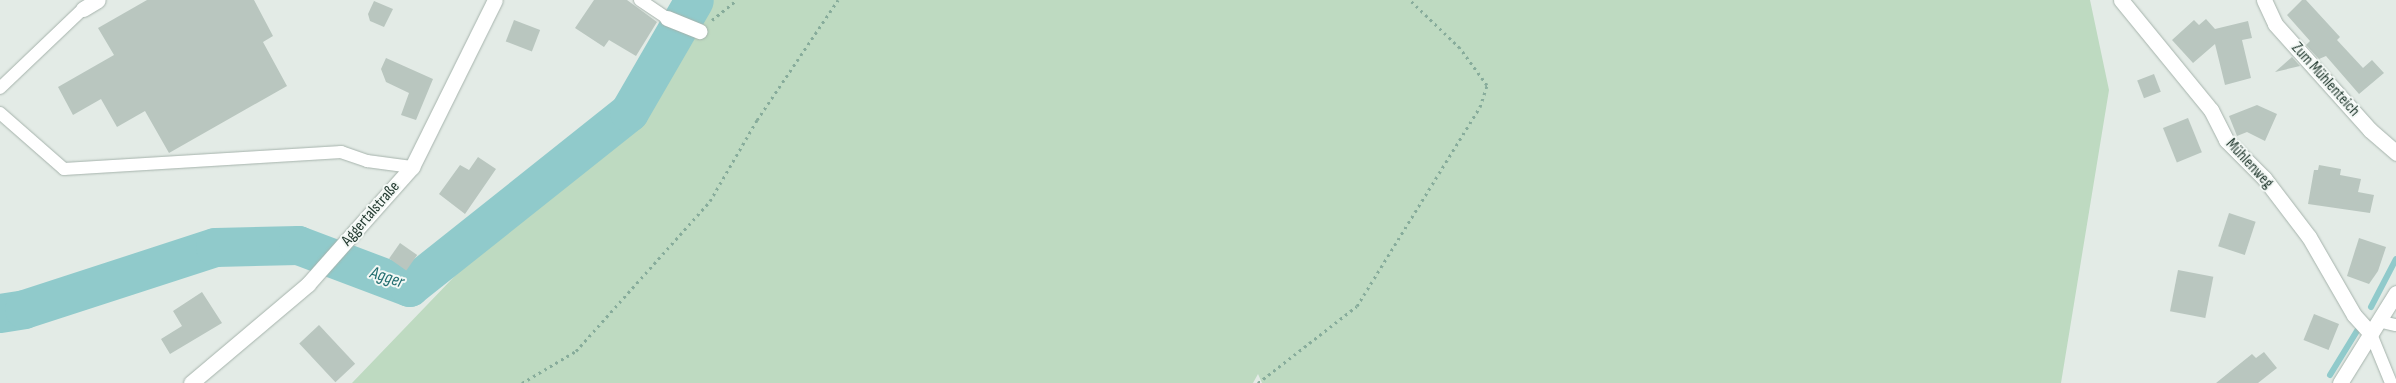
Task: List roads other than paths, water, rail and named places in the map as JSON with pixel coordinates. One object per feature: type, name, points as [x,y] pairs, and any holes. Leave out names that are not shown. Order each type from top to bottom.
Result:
[{"type":"street","points":[[83,9],[98,0]]},
{"type":"street","name":"Aggertalstraße","points":[[191,383],[308,284],[351,239],[412,167],[495,0]]},
{"type":"street","name":"Mühlenweg","points":[[2121,0],[2211,110],[2226,140],[2264,178],[2309,237],[2354,315],[2375,328]]},
{"type":"street","name":"Zum Mühlenteich","points":[[2264,0],[2275,24],[2370,130],[2396,153]]},
{"type":"street","points":[[667,18],[699,31]]},
{"type":"street","points":[[2344,380],[2396,293]]},
{"type":"lane","points":[[640,0],[667,18]]},
{"type":"lane","points":[[0,88],[83,9]]},
{"type":"lane","points":[[0,113],[64,170],[341,152],[367,162],[412,167]]},
{"type":"lane","points":[[2391,383],[2375,328],[2396,325]]},
{"type":"waterway","name":"Agger","points":[[0,313],[24,309],[215,247],[298,245],[409,287],[629,112],[694,0]]},
{"type":"waterway","points":[[2371,307],[2396,259]]},
{"type":"waterway","points":[[2330,375],[2357,331]]}]
